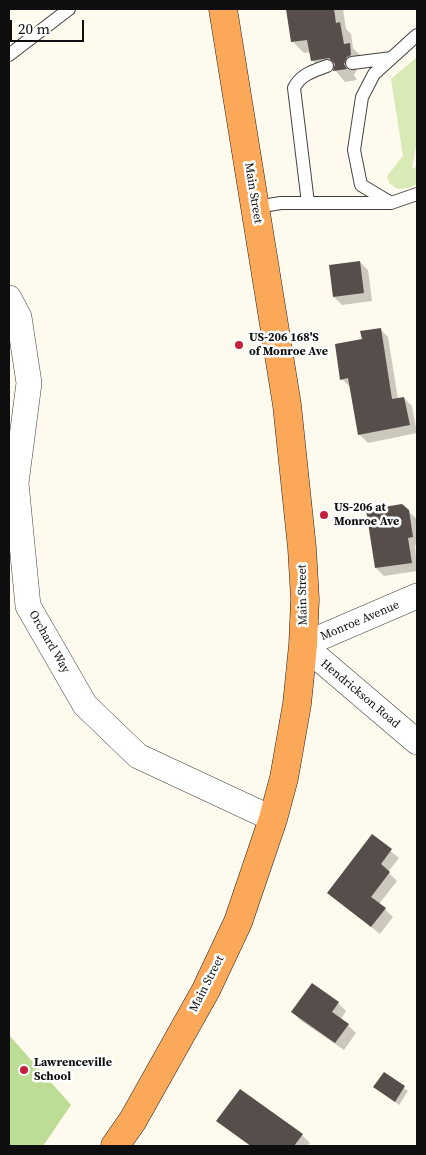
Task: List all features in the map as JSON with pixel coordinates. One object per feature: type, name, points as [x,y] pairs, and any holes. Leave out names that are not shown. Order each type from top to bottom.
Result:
[{"type":"highway","name":"Main Street","points":[[115,1146],[133,1120],[206,990],[238,922],[273,819],[284,778],[297,704],[303,645],[305,599],[302,548],[287,406],[224,9]]},
{"type":"street","name":"Orchard Way","points":[[9,298],[19,317],[29,383],[16,483],[28,606],[86,705],[138,756],[273,819]]},
{"type":"street","name":"Monroe Avenue","points":[[303,645],[417,596]]},
{"type":"street","name":"Hendrickson Road","points":[[303,645],[417,742]]},
{"type":"lane","points":[[9,55],[69,9]]},
{"type":"lane","points":[[390,203],[361,185],[354,150],[362,97],[374,74],[417,35]]},
{"type":"lane","points":[[352,63],[392,58]]},
{"type":"lane","points":[[308,203],[294,88],[305,75],[327,66]]},
{"type":"lane","points":[[256,207],[308,203],[390,203],[417,194]]},
{"type":"green space","points":[[417,57],[417,141],[412,169],[417,166],[417,184],[408,188],[397,189],[389,183],[387,176],[403,156],[391,79]]},
{"type":"green space","name":"Lawrenceville School","points":[[9,1035],[71,1105],[43,1146],[9,1146]]},
{"type":"building","points":[[286,9],[334,9],[336,23],[340,22],[344,44],[350,43],[351,55],[347,57],[344,64],[347,69],[333,71],[335,64],[329,58],[311,61],[307,40],[291,42]]},
{"type":"building","points":[[360,261],[364,293],[333,297],[329,265]]},
{"type":"building","points":[[381,328],[392,399],[404,397],[410,425],[358,435],[348,378],[340,380],[335,344],[362,339],[360,331]]},
{"type":"building","points":[[402,504],[409,510],[413,537],[408,538],[412,563],[375,568],[366,510]]},
{"type":"building","points":[[372,834],[392,849],[381,864],[390,872],[371,897],[386,908],[371,927],[327,893]]},
{"type":"building","points":[[312,983],[339,1002],[332,1012],[349,1024],[335,1043],[291,1012]]},
{"type":"building","points":[[384,1072],[405,1086],[395,1102],[373,1087]]},
{"type":"building","points":[[240,1089],[303,1134],[294,1146],[251,1146],[216,1121]]},
{"type":"place","name":"US-206 168'S of Monroe Ave","points":[[239,345]]},
{"type":"place","name":"US-206 at Monroe Ave","points":[[324,515]]},
{"type":"place","name":"Lawrenceville School","points":[[24,1070]]}]
